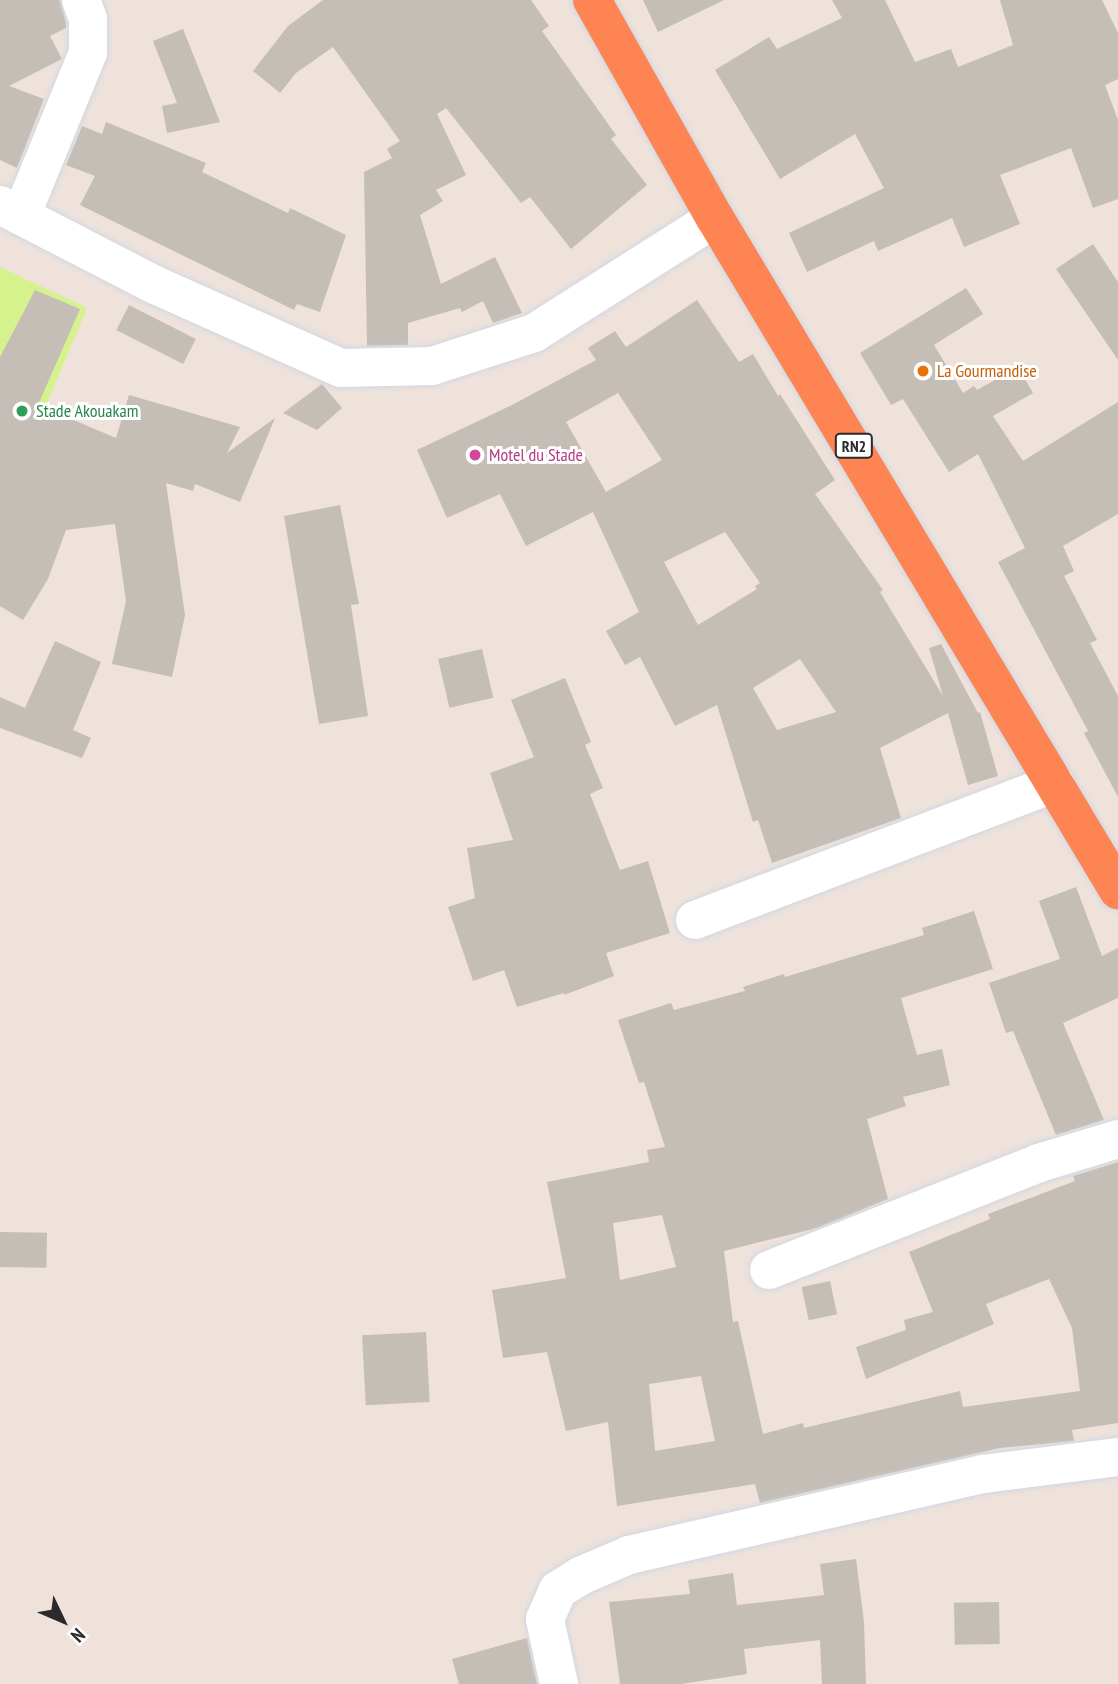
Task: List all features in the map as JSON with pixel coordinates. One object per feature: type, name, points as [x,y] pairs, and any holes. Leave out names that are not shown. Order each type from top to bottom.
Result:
[{"type":"highway","name":"RN2","points":[[592,0],[715,218],[1118,890]]},
{"type":"street","points":[[81,0],[88,19],[88,53],[11,210],[153,284],[341,368],[432,366],[534,333],[715,218]]},
{"type":"street","points":[[695,920],[1055,783]]},
{"type":"street","points":[[769,1270],[1039,1163],[1118,1139]]},
{"type":"street","points":[[559,1684],[545,1619],[558,1590],[580,1576],[629,1555],[983,1474],[1118,1457]]},
{"type":"green space","name":"Stade Akouakam","points":[[0,267],[87,308],[0,515]]},
{"type":"building","points":[[0,0],[60,0],[66,23],[66,28],[50,36],[62,59],[9,86],[44,99],[17,168],[0,160]]},
{"type":"building","points":[[323,0],[531,0],[549,26],[542,31],[616,135],[611,139],[647,185],[571,249],[530,197],[521,203],[446,108],[437,114],[466,175],[436,190],[443,201],[420,215],[441,284],[495,257],[522,313],[493,323],[483,301],[462,312],[460,308],[408,323],[408,345],[367,346],[364,172],[392,158],[387,149],[400,141],[333,47],[296,73],[280,93],[253,71],[288,26]]},
{"type":"building","points":[[643,0],[724,0],[658,32]]},
{"type":"building","points":[[832,0],[885,0],[915,62],[951,49],[958,67],[1013,45],[1000,0],[1102,0],[1118,33],[1118,79],[1105,85],[1118,120],[1118,199],[1093,208],[1071,148],[1000,175],[1020,224],[964,247],[952,218],[878,251],[874,241],[807,272],[789,233],[884,188],[855,134],[780,179],[715,70],[769,37],[777,49],[842,18]]},
{"type":"building","points":[[183,29],[220,122],[167,133],[162,106],[177,103],[153,41]]},
{"type":"building","points":[[106,122],[206,163],[202,172],[288,213],[290,208],[346,235],[320,312],[297,304],[294,310],[80,205],[95,176],[66,165],[82,126],[102,134]]},
{"type":"building","points":[[1093,244],[1118,282],[1118,360],[1056,269]]},
{"type":"building","points":[[966,288],[983,314],[934,345],[963,393],[974,386],[977,390],[1018,367],[1033,393],[993,416],[1023,461],[1118,402],[1118,514],[1063,546],[1074,571],[1064,576],[1097,640],[1090,643],[1118,696],[1118,797],[1084,733],[1088,731],[998,562],[1025,548],[978,454],[949,472],[903,399],[891,405],[860,353]]},
{"type":"building","points":[[35,290],[80,309],[38,405],[116,438],[129,395],[240,427],[227,453],[275,418],[240,502],[195,484],[193,491],[166,483],[185,615],[172,677],[112,664],[126,601],[115,524],[66,530],[48,579],[23,620],[0,606],[0,357]]},
{"type":"building","points":[[697,300],[739,362],[753,354],[835,480],[815,494],[883,590],[880,592],[943,696],[929,648],[941,644],[978,713],[980,712],[998,776],[968,785],[948,713],[880,748],[901,818],[772,863],[758,820],[753,822],[717,705],[675,726],[640,657],[625,665],[606,631],[639,612],[593,512],[526,546],[500,494],[447,518],[417,450],[512,405],[596,360],[588,348],[615,331],[626,347]],"holes":[[[618,393],[662,460],[606,492],[566,422]],[[725,532],[760,583],[755,586],[757,589],[698,625],[664,562]],[[800,659],[836,712],[777,730],[753,688]]]},
{"type":"building","points":[[129,305],[196,339],[183,364],[116,330]]},
{"type":"building","points":[[322,384],[342,408],[317,430],[283,413]]},
{"type":"building","points":[[340,505],[359,604],[351,605],[368,716],[319,724],[284,516]]},
{"type":"building","points":[[55,641],[101,662],[73,730],[91,738],[82,758],[0,728],[0,697],[25,708]]},
{"type":"building","points":[[482,649],[493,698],[449,708],[438,659]]},
{"type":"building","points":[[565,678],[591,742],[585,745],[603,788],[590,794],[620,870],[648,861],[670,933],[606,953],[614,976],[564,995],[517,1007],[504,970],[473,981],[448,907],[475,898],[467,848],[513,840],[490,773],[534,757],[511,700]]},
{"type":"building","points":[[1076,887],[1102,956],[1118,948],[1118,998],[1063,1023],[1104,1120],[1056,1135],[1013,1031],[1006,1033],[989,983],[1060,959],[1039,901]]},
{"type":"building","points":[[974,911],[993,969],[901,998],[917,1055],[942,1049],[950,1085],[903,1097],[906,1106],[867,1119],[888,1199],[817,1228],[724,1251],[733,1322],[738,1321],[763,1434],[803,1423],[804,1428],[960,1391],[963,1407],[1080,1391],[1072,1328],[1049,1279],[986,1304],[994,1324],[866,1379],[856,1347],[906,1330],[904,1320],[933,1312],[909,1252],[990,1219],[988,1214],[1075,1181],[1073,1176],[1118,1162],[1118,1423],[1072,1430],[1074,1441],[1000,1448],[760,1503],[755,1484],[617,1506],[608,1422],[566,1431],[547,1352],[503,1358],[492,1290],[566,1278],[547,1182],[649,1162],[647,1150],[665,1147],[644,1082],[639,1083],[618,1020],[671,1003],[674,1010],[745,991],[743,987],[784,974],[785,977],[924,935],[922,928]],"holes":[[[662,1215],[676,1267],[620,1280],[613,1223]],[[701,1376],[715,1441],[655,1451],[649,1384]]]},
{"type":"building","points":[[0,1232],[47,1233],[46,1268],[0,1267]]},
{"type":"building","points":[[830,1281],[837,1314],[809,1320],[802,1287]]},
{"type":"building","points":[[426,1332],[430,1402],[366,1405],[362,1335]]},
{"type":"building","points":[[856,1559],[864,1622],[866,1684],[822,1684],[820,1640],[744,1649],[747,1674],[681,1684],[620,1684],[609,1602],[690,1594],[688,1580],[733,1573],[737,1605],[824,1595],[820,1564]]},
{"type":"building","points":[[999,1602],[1000,1644],[955,1645],[954,1603]]},
{"type":"building","points":[[527,1638],[537,1684],[459,1684],[452,1659]]},
{"type":"place","name":"La Gourmandise","points":[[923,371]]},
{"type":"place","name":"Stade Akouakam","points":[[22,411]]},
{"type":"place","name":"Motel du Stade","points":[[475,455]]}]
